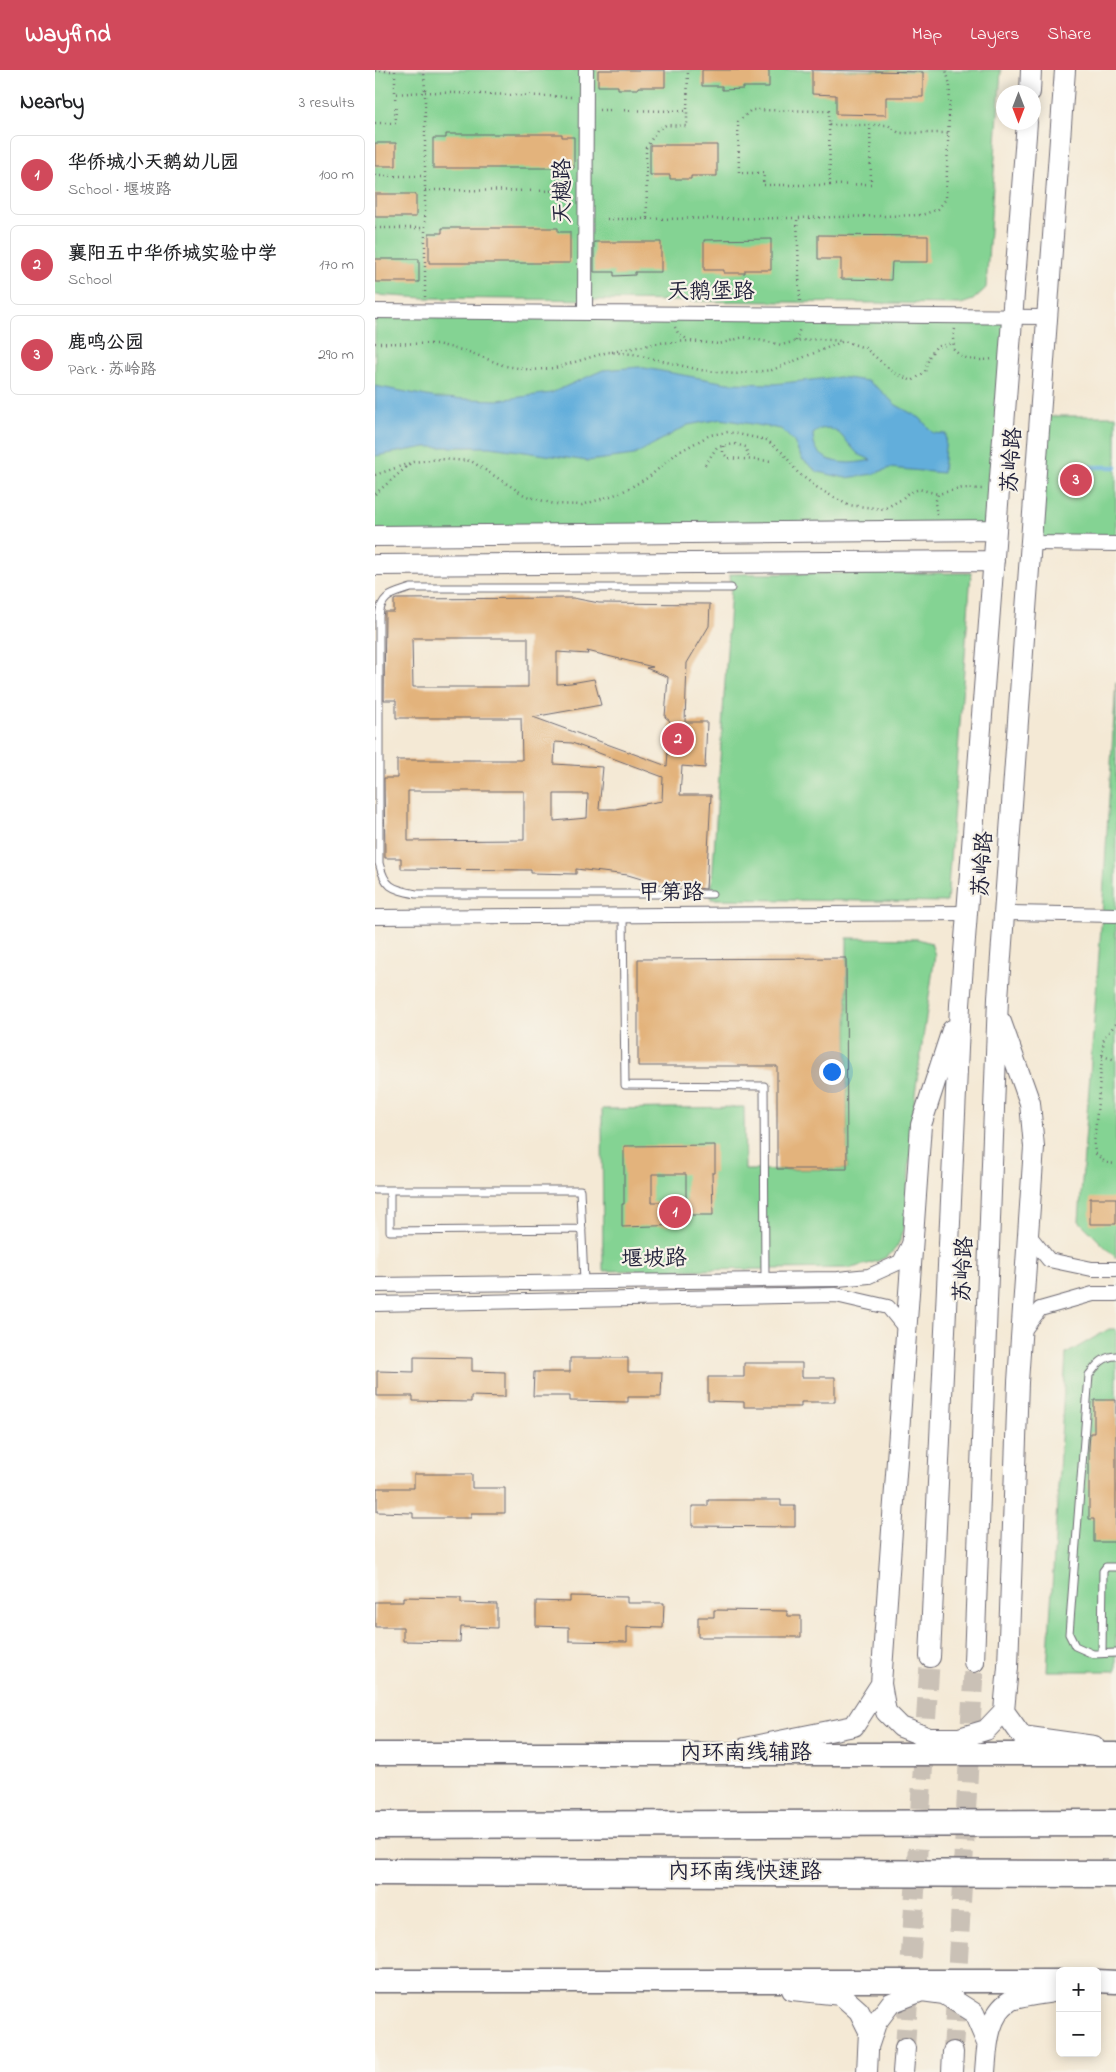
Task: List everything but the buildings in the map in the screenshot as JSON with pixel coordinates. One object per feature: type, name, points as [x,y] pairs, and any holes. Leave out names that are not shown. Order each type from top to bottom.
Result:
[{"type":"highway","points":[[375,1824],[1116,1823]]},
{"type":"highway","name":"内环南线快速路","points":[[375,1872],[1116,1874]]},
{"type":"main road","points":[[1030,85],[1031,70]]},
{"type":"main road","name":"苏岭路","points":[[974,1662],[999,998],[1065,70]]},
{"type":"main road","name":"苏岭路","points":[[929,1657],[960,1005],[1026,130]]},
{"type":"main road","points":[[375,536],[996,530]]},
{"type":"main road","points":[[375,565],[994,561]]},
{"type":"main road","points":[[960,1005],[921,1125],[881,1684],[885,1712],[901,1727],[929,1738],[959,1738],[986,1730],[1004,1711],[1008,1667],[1021,1333],[1034,1146],[1031,1103],[1000,1020],[999,998]]},
{"type":"main road","points":[[715,1754],[854,1726],[881,1684]]},
{"type":"main road","points":[[1004,1711],[1022,1736],[1116,1750]]},
{"type":"main road","name":"内环南线辅路","points":[[375,1754],[1116,1754]]},
{"type":"main road","points":[[375,1981],[1056,1981]]},
{"type":"main road","points":[[698,1981],[841,1995],[859,2011],[869,2031],[867,2072]]},
{"type":"main road","points":[[869,2044],[876,2023],[891,2003],[922,1991],[944,1994],[974,2013],[987,2043]]},
{"type":"main road","points":[[985,2072],[987,2043],[997,2015],[1010,2001],[1056,1992]]},
{"type":"main road","points":[[903,2072],[905,2048]]},
{"type":"street","name":"天樾路","points":[[585,313],[586,70]]},
{"type":"street","name":"天鹅堡路","points":[[375,311],[1047,317]]},
{"type":"street","points":[[1031,544],[1116,544]]},
{"type":"street","name":"甲第路","points":[[375,917],[967,913]]},
{"type":"street","points":[[1005,913],[1116,915]]},
{"type":"street","name":"堰坡路","points":[[375,1285],[838,1279],[869,1276],[900,1262],[914,1234]]},
{"type":"street","points":[[1028,1234],[1049,1260],[1092,1269],[1116,1270]]},
{"type":"street","points":[[1021,1333],[1040,1309],[1093,1294],[1116,1294]]},
{"type":"street","name":"堰坡路","points":[[375,1304],[836,1295],[888,1307],[906,1329]]},
{"type":"lane","points":[[712,894],[416,894],[398,890],[383,880],[379,863],[377,748],[379,606],[387,596],[411,588],[731,588]]},
{"type":"lane","points":[[623,916],[625,1085],[764,1086],[765,1280]]},
{"type":"lane","points":[[375,1190],[580,1190],[584,1282]]},
{"type":"lane","points":[[390,1190],[390,1231],[582,1229]]},
{"type":"lane","points":[[1116,1356],[1099,1362],[1089,1375],[1069,1634],[1075,1646],[1093,1654],[1116,1653]]},
{"type":"lane","points":[[1102,1653],[1103,1571],[1106,1567],[1116,1567]]},
{"type":"path","points":[[375,71],[395,70],[396,123],[375,123]]},
{"type":"path","points":[[424,70],[425,312]]},
{"type":"path","points":[[647,218],[646,148],[657,130],[667,125],[687,126],[687,70]]},
{"type":"path","points":[[607,219],[922,215],[937,209],[946,199],[950,85],[946,70]]},
{"type":"path","points":[[395,94],[425,92],[571,96],[585,110],[687,111]]},
{"type":"path","points":[[830,185],[829,111],[751,110],[738,122],[739,172],[764,172],[763,185],[830,185],[871,184],[870,125]]},
{"type":"path","points":[[829,125],[888,125],[899,133],[949,133]]},
{"type":"path","points":[[375,176],[425,176]]},
{"type":"path","points":[[425,190],[585,192]]},
{"type":"path","points":[[797,218],[801,315]]},
{"type":"path","points":[[375,228],[425,228]]},
{"type":"path","points":[[967,316],[957,324],[953,343],[954,350],[962,358],[981,360],[1009,357]]},
{"type":"path","points":[[375,342],[437,344],[469,352],[505,366],[532,370],[555,368],[608,352],[659,343],[689,341],[719,344],[744,337],[782,345],[795,341],[818,339],[844,341],[865,348],[893,372],[912,381],[925,372],[929,357],[936,346],[953,343]]},
{"type":"path","points":[[608,352],[633,354],[700,370],[735,374],[772,370],[844,341]]},
{"type":"path","points":[[375,475],[413,462],[439,459],[471,461],[526,496],[554,504],[582,506],[620,493],[649,477],[677,453],[710,435],[728,432],[767,440],[784,454],[798,473],[819,490],[848,505],[884,509],[907,494],[919,489],[938,494],[963,488],[999,490]]},
{"type":"path","points":[[705,465],[717,447],[723,445],[735,444],[746,447],[749,460]]},
{"type":"path","points":[[723,445],[723,453],[728,458],[772,461]]},
{"type":"path","points":[[375,494],[413,462]]},
{"type":"path","points":[[938,494],[935,502],[937,515],[951,530]]},
{"type":"path","points":[[1116,1024],[1103,1037],[1094,1144],[1095,1153],[1106,1162],[1116,1164]]},
{"type":"path","points":[[1102,1056],[1116,1060]]},
{"type":"green space","points":[[375,70],[1001,70],[1000,85],[996,85],[997,130],[986,288],[973,300],[961,304],[425,298],[375,295]]},
{"type":"green space","points":[[375,311],[1012,317],[996,530],[375,536]]},
{"type":"green space","points":[[1040,416],[1116,416],[1116,544],[1031,543]]},
{"type":"green space","points":[[971,573],[947,902],[711,899],[731,588],[730,574]]},
{"type":"green space","points":[[1116,682],[1116,1258],[1079,1221],[1102,914]]},
{"type":"green space","points":[[847,938],[918,939],[931,943],[935,955],[915,1094],[905,1223],[902,1235],[894,1251],[881,1260],[851,1268],[603,1271],[602,1109],[744,1107],[745,1170],[847,1169]]},
{"type":"green space","points":[[1109,1329],[1116,1329],[1116,1671],[1047,1671],[1066,1354]]},
{"type":"water","points":[[639,367],[727,383],[774,384],[839,377],[867,381],[896,405],[920,418],[933,433],[946,434],[943,473],[890,468],[873,474],[846,478],[818,472],[802,459],[794,442],[781,429],[721,419],[688,425],[634,455],[588,461],[490,447],[426,447],[375,456],[375,386],[437,398],[498,400],[551,393],[603,370]],"holes":[[[829,428],[839,433],[858,454],[871,460],[842,463],[833,461],[819,452],[813,434],[820,429]]]},
{"type":"waterway","points":[[1082,467],[1116,467]]},
{"type":"tunnel","points":[[905,2048],[930,1657]]},
{"type":"tunnel","points":[[953,2052],[974,1662]]},
{"type":"place","name":"鹿鸣公园","points":[[1076,480]]},
{"type":"place","name":"襄阳五中华侨城实验中学","points":[[678,739]]},
{"type":"place","name":"华侨城小天鹅幼儿园","points":[[675,1212]]}]
